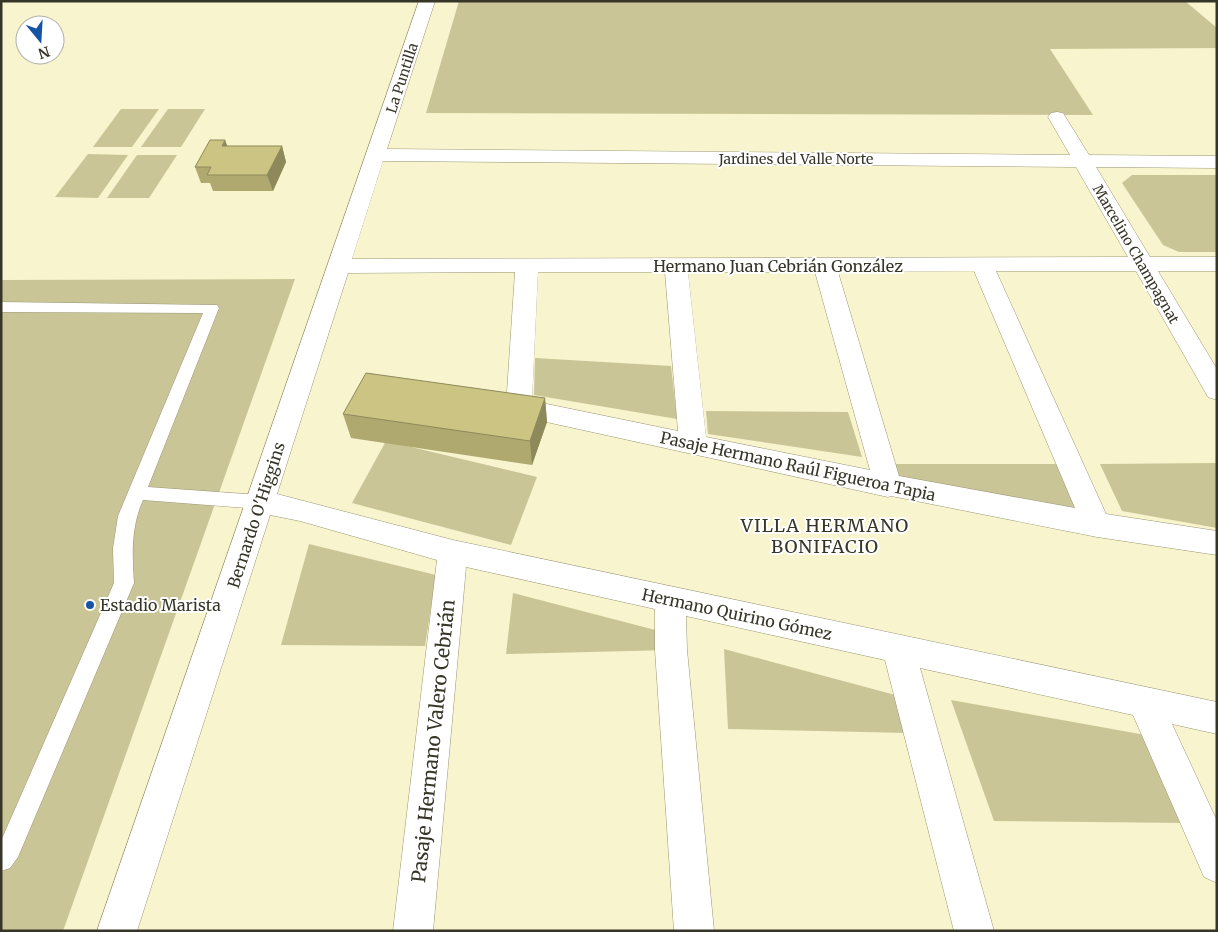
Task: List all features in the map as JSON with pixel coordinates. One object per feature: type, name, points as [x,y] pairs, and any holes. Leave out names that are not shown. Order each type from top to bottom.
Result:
[{"type":"street","name":"La Puntilla","points":[[376,155],[427,1]]},
{"type":"street","name":"Marcelino Champagnat","points":[[1057,117],[1217,391]]},
{"type":"street","name":"Jardines del Valle Norte","points":[[376,155],[1217,162]]},
{"type":"street","name":"Bernardo O'Higgins","points":[[117,931],[376,155]]},
{"type":"street","name":"Hermano Juan Cebrián González","points":[[339,266],[1217,264]]},
{"type":"street","name":"Pasaje Hermano Raúl Figueroa Tapia","points":[[527,266],[519,407],[888,486],[1097,526],[1217,543]]},
{"type":"street","points":[[676,266],[693,444]]},
{"type":"street","points":[[825,266],[888,486]]},
{"type":"street","points":[[983,266],[1097,526]]},
{"type":"street","name":"Hermano Quirino Gómez","points":[[260,502],[300,510],[453,552],[1217,718]]},
{"type":"street","name":"Pasaje Hermano Valero Cebrián","points":[[413,931],[453,552]]},
{"type":"street","points":[[670,599],[672,650],[694,931]]},
{"type":"street","points":[[899,650],[974,931]]},
{"type":"street","points":[[1145,703],[1217,864]]},
{"type":"lane","points":[[1,307],[212,308],[129,509],[121,543],[124,584],[10,849],[1,859]]},
{"type":"lane","points":[[137,493],[260,502]]},
{"type":"shaded area","points":[[459,1],[1185,1],[1217,28],[1217,48],[1050,49],[1093,115],[426,113]]},
{"type":"shaded area","points":[[121,109],[159,109],[132,147],[93,147]]},
{"type":"shaded area","points":[[168,109],[205,109],[181,147],[141,147]]},
{"type":"shaded area","points":[[88,154],[128,155],[98,198],[55,197]]},
{"type":"shaded area","points":[[137,155],[177,155],[149,198],[107,198]]},
{"type":"shaded area","points":[[1132,175],[1217,175],[1217,252],[1179,252],[1163,245],[1122,183]]},
{"type":"shaded area","name":"Estadio Marista","points":[[295,279],[63,931],[1,931],[1,280]]},
{"type":"shaded area","points":[[535,358],[671,366],[677,419],[534,395]]},
{"type":"shaded area","points":[[706,411],[848,412],[862,457],[708,434]]},
{"type":"shaded area","points":[[386,441],[537,477],[511,545],[352,503]]},
{"type":"shaded area","points":[[1217,463],[1217,528],[1122,511],[1100,464]]},
{"type":"shaded area","points":[[894,464],[1060,464],[1084,513],[897,481]]},
{"type":"shaded area","points":[[309,544],[436,575],[425,646],[281,645]]},
{"type":"shaded area","points":[[513,593],[663,632],[671,650],[506,654]]},
{"type":"shaded area","points":[[724,649],[899,696],[908,733],[728,729]]},
{"type":"shaded area","points":[[951,700],[1151,736],[1187,823],[994,821]]},
{"type":"building","points":[[210,140],[225,140],[222,146],[282,146],[267,175],[207,175],[211,167],[195,167]]},
{"type":"building","points":[[366,373],[545,398],[530,441],[343,414]]},
{"type":"place","name":"Estadio Marista","points":[[90,605]]},
{"type":"district","name":"VILLA HERMANO BONIFACIO","points":[[825,535]]}]
